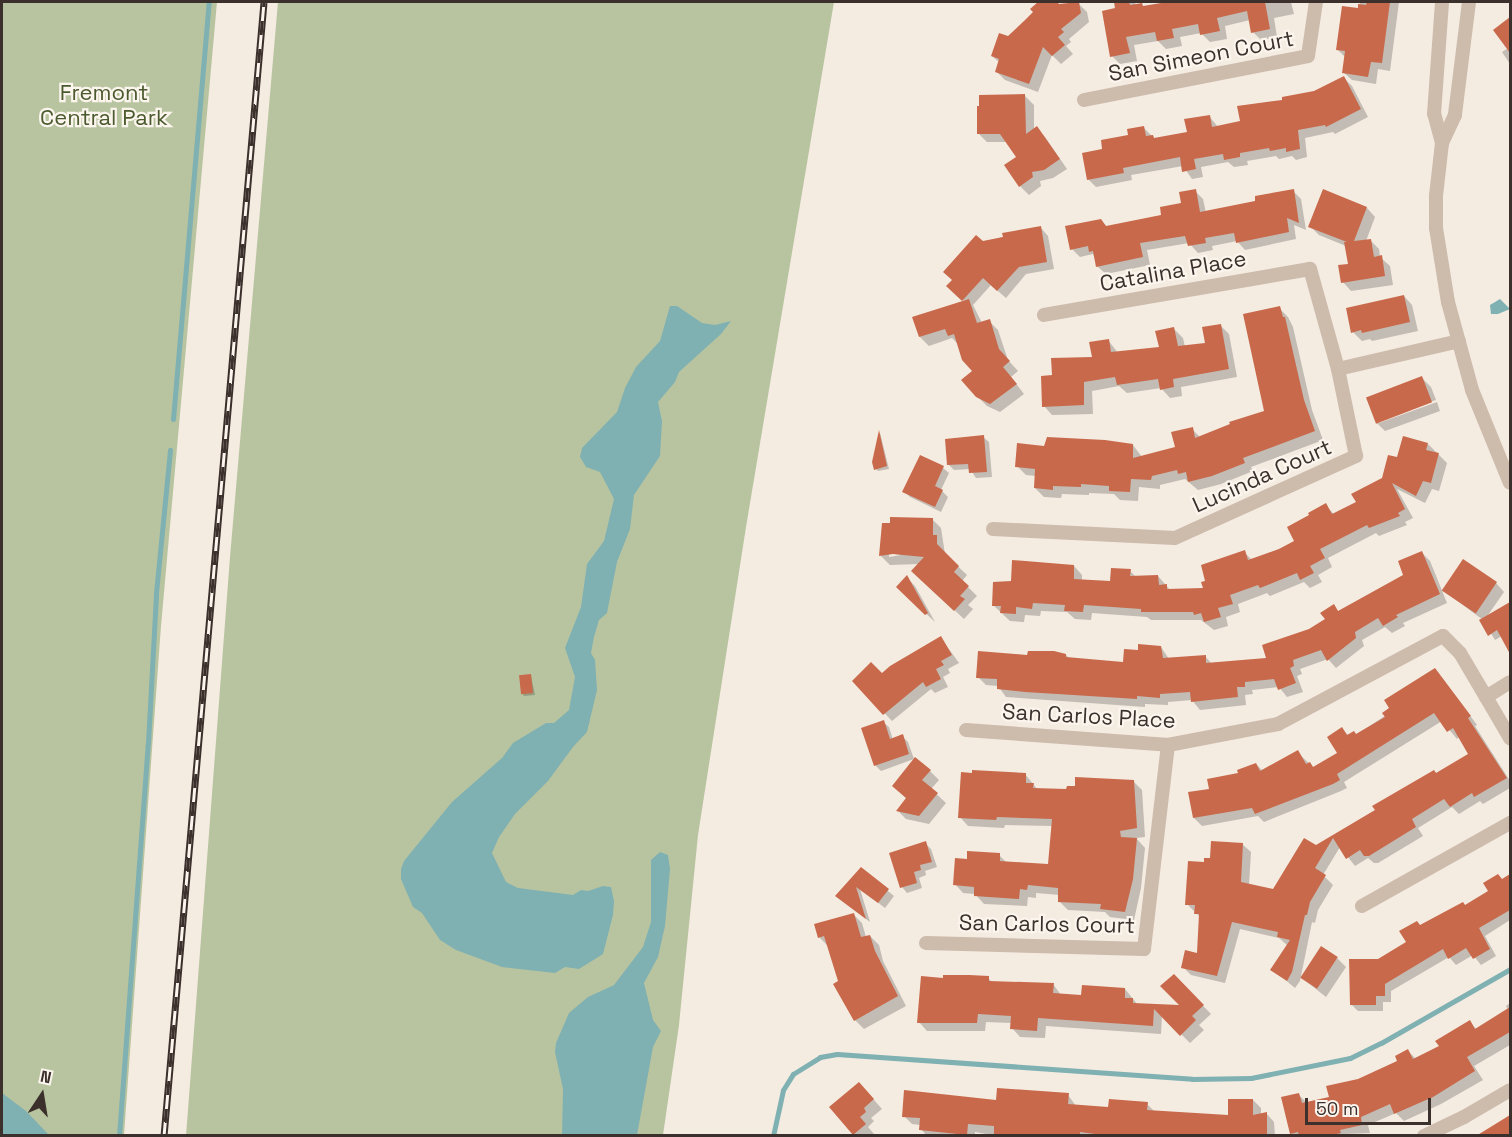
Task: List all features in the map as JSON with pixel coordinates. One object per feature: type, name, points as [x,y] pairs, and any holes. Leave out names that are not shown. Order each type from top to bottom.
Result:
[{"type":"street","name":"San Simeon Court","points":[[1084,100],[1308,56],[1317,2]]},
{"type":"street","points":[[1442,2],[1434,114],[1442,143]]},
{"type":"street","points":[[1469,2],[1455,115],[1442,143],[1436,196],[1436,228],[1448,302],[1472,390],[1510,483]]},
{"type":"street","name":"Catalina Place","points":[[1044,315],[1310,269]]},
{"type":"street","name":"Lucinda Court","points":[[993,529],[1174,538],[1356,456],[1338,369],[1310,269]]},
{"type":"street","points":[[1338,369],[1459,341]]},
{"type":"street","name":"San Carlos Place","points":[[966,729],[1168,745],[1278,724],[1443,636],[1460,653],[1486,697]]},
{"type":"street","points":[[1510,682],[1486,697],[1510,738]]},
{"type":"street","name":"San Carlos Court","points":[[926,943],[1144,949],[1168,745]]},
{"type":"street","points":[[1362,906],[1510,823]]},
{"type":"street","points":[[1424,1136],[1464,1117],[1510,1090]]},
{"type":"green space","name":"Fremont Central Park","points":[[2,2],[217,2],[161,626],[124,1135],[2,1135]]},
{"type":"green space","points":[[278,2],[834,2],[746,527],[698,835],[679,1025],[663,1135],[186,1136],[230,557]]},
{"type":"water","points":[[1500,299],[1510,309],[1491,314],[1490,305]]},
{"type":"water","points":[[670,306],[677,306],[702,323],[715,325],[731,321],[721,334],[679,372],[675,382],[658,402],[662,421],[660,456],[634,495],[630,529],[617,562],[607,613],[599,620],[594,637],[591,653],[595,660],[597,690],[587,732],[548,781],[515,814],[499,837],[492,853],[506,882],[518,888],[573,895],[581,890],[611,887],[614,901],[613,915],[603,954],[579,969],[565,967],[555,973],[502,967],[456,950],[440,940],[422,913],[413,907],[401,879],[401,869],[404,861],[452,802],[502,758],[513,743],[546,723],[554,723],[569,710],[575,677],[565,648],[581,607],[587,564],[604,541],[614,499],[600,472],[586,467],[580,457],[582,448],[617,412],[625,388],[636,367],[660,341]]},
{"type":"water","points":[[660,852],[668,855],[670,869],[665,926],[658,957],[644,983],[653,1020],[661,1031],[653,1047],[637,1135],[562,1135],[563,1089],[555,1052],[556,1043],[569,1013],[588,997],[614,985],[643,947],[651,922],[651,860]]},
{"type":"water","points":[[2,1093],[26,1111],[49,1135],[2,1135]]},
{"type":"building","points":[[1038,2],[1057,2],[1059,4],[1079,2],[1081,13],[1061,29],[1064,32],[1058,37],[1065,45],[1052,56],[1043,47],[1029,84],[995,72],[999,59],[991,56],[999,33],[1008,36],[1033,12],[1030,9]]},
{"type":"building","points":[[1114,2],[1129,2],[1130,5],[1142,3],[1143,6],[1167,2],[1265,2],[1270,29],[1251,33],[1247,11],[1217,18],[1220,31],[1200,35],[1198,24],[1172,29],[1174,38],[1157,41],[1155,32],[1126,37],[1130,53],[1110,57],[1102,11],[1115,8]]},
{"type":"building","points":[[1367,2],[1390,2],[1382,63],[1371,62],[1368,77],[1342,73],[1345,51],[1336,50],[1342,6],[1358,8],[1358,4],[1366,5]]},
{"type":"building","points":[[1510,17],[1510,53],[1493,30]]},
{"type":"building","points":[[1344,76],[1361,109],[1326,127],[1325,125],[1298,130],[1300,149],[1286,152],[1286,148],[1270,151],[1269,148],[1240,153],[1240,157],[1224,160],[1223,154],[1194,159],[1196,169],[1182,172],[1180,157],[1123,168],[1124,173],[1087,180],[1082,153],[1102,149],[1101,140],[1128,135],[1127,129],[1144,126],[1146,136],[1153,135],[1154,138],[1187,132],[1184,119],[1210,115],[1212,127],[1240,121],[1237,106],[1282,100],[1282,97],[1314,91]]},
{"type":"building","points":[[1025,94],[1026,134],[1037,126],[1060,159],[1044,170],[1032,172],[1033,177],[1019,187],[1004,165],[1016,157],[1000,134],[977,134],[977,106],[979,106],[979,95]]},
{"type":"building","points":[[1196,189],[1200,212],[1255,201],[1255,196],[1294,189],[1299,223],[1287,218],[1289,232],[1236,243],[1234,233],[1205,238],[1206,243],[1188,246],[1185,236],[1140,243],[1143,257],[1096,267],[1093,251],[1089,252],[1088,246],[1070,250],[1065,226],[1101,219],[1106,226],[1161,215],[1160,207],[1181,203],[1179,192]]},
{"type":"building","points":[[1323,189],[1367,207],[1354,241],[1371,239],[1374,257],[1382,255],[1385,276],[1341,283],[1338,265],[1348,264],[1344,242],[1347,242],[1308,227]]},
{"type":"building","points":[[1041,226],[1047,262],[1019,267],[997,291],[983,278],[962,301],[946,286],[952,280],[943,272],[976,235],[983,241],[1003,237],[1002,233]]},
{"type":"building","points":[[1404,295],[1410,322],[1362,333],[1361,330],[1351,333],[1346,308]]},
{"type":"building","points":[[969,299],[977,323],[990,319],[999,349],[1010,361],[1003,367],[1017,384],[990,404],[976,397],[961,380],[972,371],[962,360],[954,334],[948,336],[945,329],[919,337],[912,317]]},
{"type":"building","points":[[1280,306],[1283,317],[1285,317],[1304,400],[1315,431],[1243,458],[1245,463],[1212,476],[1188,482],[1186,472],[1178,474],[1177,470],[1152,476],[1151,480],[1131,479],[1130,492],[1109,491],[1109,486],[1081,484],[1081,487],[1053,486],[1053,490],[1034,488],[1035,469],[1015,467],[1017,443],[1044,446],[1047,437],[1105,440],[1133,444],[1133,458],[1175,447],[1171,432],[1193,427],[1195,438],[1230,424],[1229,422],[1264,411],[1243,314]]},
{"type":"building","points":[[1221,324],[1229,369],[1173,379],[1174,387],[1160,390],[1158,379],[1117,385],[1115,377],[1084,382],[1084,405],[1042,407],[1041,376],[1052,375],[1051,358],[1092,357],[1089,342],[1109,339],[1111,352],[1159,347],[1155,331],[1174,327],[1178,346],[1205,343],[1202,327]]},
{"type":"building","points":[[1422,376],[1432,402],[1376,424],[1366,398]]},
{"type":"building","points":[[879,430],[887,466],[874,470],[872,462]]},
{"type":"building","points":[[984,435],[987,472],[969,473],[968,464],[947,465],[945,439]]},
{"type":"building","points":[[1403,436],[1428,443],[1426,450],[1439,453],[1431,483],[1423,481],[1416,496],[1392,483],[1405,509],[1398,513],[1400,516],[1369,528],[1367,525],[1320,549],[1325,558],[1310,566],[1314,573],[1300,580],[1297,573],[1260,588],[1258,585],[1230,595],[1233,604],[1218,608],[1221,617],[1204,622],[1201,613],[1194,615],[1193,612],[1141,612],[1141,609],[1084,605],[1083,612],[1064,611],[1065,605],[1033,603],[1032,609],[1016,607],[1016,614],[1000,613],[1001,606],[992,606],[993,582],[1011,581],[1012,560],[1074,565],[1074,579],[1110,581],[1111,568],[1131,569],[1130,576],[1158,575],[1159,585],[1167,584],[1167,589],[1203,588],[1201,582],[1205,581],[1201,565],[1245,550],[1248,560],[1279,549],[1294,541],[1287,527],[1309,515],[1308,513],[1326,503],[1332,514],[1356,502],[1351,494],[1382,478],[1388,455],[1397,457]]},
{"type":"building","points":[[920,455],[944,466],[935,486],[943,490],[935,507],[902,492]]},
{"type":"building","points":[[890,517],[933,518],[933,535],[937,535],[937,544],[959,566],[954,572],[969,586],[960,596],[965,599],[954,611],[911,571],[924,557],[893,554],[879,556],[882,523],[890,523]]},
{"type":"building","points":[[1422,551],[1440,594],[1396,615],[1398,617],[1383,626],[1378,618],[1355,632],[1356,638],[1327,661],[1321,650],[1293,660],[1294,666],[1290,668],[1296,683],[1278,690],[1274,679],[1245,682],[1245,687],[1237,687],[1238,697],[1191,702],[1190,692],[1160,694],[1160,698],[1137,696],[1137,699],[1025,692],[997,689],[997,679],[976,678],[978,651],[1027,655],[1028,651],[1054,651],[1066,654],[1066,657],[1123,662],[1124,649],[1138,650],[1138,644],[1161,646],[1163,658],[1206,655],[1206,663],[1266,658],[1262,645],[1309,629],[1325,619],[1320,613],[1334,604],[1338,611],[1403,575],[1398,561]]},
{"type":"building","points":[[1463,559],[1497,582],[1476,613],[1442,591]]},
{"type":"building","points":[[907,575],[928,613],[925,615],[896,587]]},
{"type":"building","points":[[1510,602],[1510,654],[1497,630],[1488,636],[1479,620]]},
{"type":"building","points":[[941,636],[952,655],[941,661],[944,665],[936,669],[941,679],[926,687],[923,682],[883,715],[852,681],[871,662],[882,673]]},
{"type":"building","points":[[1435,668],[1471,716],[1468,718],[1507,778],[1474,797],[1472,793],[1450,807],[1444,799],[1412,819],[1416,827],[1369,856],[1364,856],[1360,850],[1346,859],[1333,838],[1315,868],[1326,875],[1305,915],[1292,972],[1287,981],[1270,970],[1290,940],[1277,937],[1278,932],[1232,922],[1217,976],[1181,968],[1185,950],[1197,953],[1199,914],[1194,914],[1195,905],[1185,905],[1188,861],[1204,862],[1204,858],[1210,858],[1211,841],[1243,843],[1241,882],[1273,889],[1304,838],[1316,845],[1375,810],[1372,806],[1434,770],[1436,773],[1468,754],[1453,728],[1447,732],[1434,713],[1337,774],[1340,780],[1333,784],[1255,814],[1252,808],[1193,818],[1188,792],[1209,789],[1207,779],[1238,773],[1237,770],[1256,763],[1260,771],[1298,750],[1306,764],[1310,762],[1313,767],[1337,753],[1327,737],[1342,727],[1347,735],[1354,731],[1356,734],[1385,717],[1382,713],[1389,708],[1384,700]]},
{"type":"building","points":[[531,674],[533,693],[521,694],[519,675]]},
{"type":"building","points":[[884,720],[890,739],[903,734],[909,754],[874,766],[861,728]]},
{"type":"building","points":[[915,757],[931,770],[922,780],[938,793],[919,816],[896,811],[906,798],[892,786]]},
{"type":"building","points":[[972,770],[1026,773],[1026,783],[1034,783],[1033,788],[1066,789],[1067,786],[1075,786],[1075,777],[1134,780],[1137,828],[1120,831],[1121,837],[1137,838],[1133,879],[1125,912],[1100,909],[1101,904],[1058,902],[1058,888],[1028,885],[1027,890],[1020,889],[1019,899],[974,896],[974,887],[953,885],[955,858],[967,859],[967,851],[1000,853],[1000,861],[1048,864],[1052,819],[958,818],[961,772],[972,773]]},
{"type":"building","points":[[926,841],[932,862],[920,865],[921,870],[914,872],[917,883],[900,888],[889,853]]},
{"type":"building","points":[[861,867],[889,889],[878,903],[856,887],[866,919],[835,896]]},
{"type":"building","points":[[1498,874],[1502,879],[1510,874],[1510,910],[1479,928],[1490,949],[1473,959],[1466,948],[1448,959],[1443,949],[1385,984],[1385,996],[1376,996],[1376,1005],[1350,1005],[1349,959],[1378,959],[1406,942],[1399,931],[1417,921],[1420,925],[1463,902],[1465,905],[1488,891],[1483,883]]},
{"type":"building","points":[[854,913],[861,937],[870,935],[875,951],[898,996],[854,1021],[833,984],[838,981],[824,936],[818,938],[814,924]]},
{"type":"building","points":[[1321,946],[1338,957],[1317,989],[1300,978]]},
{"type":"building","points":[[1174,974],[1204,1005],[1192,1016],[1196,1020],[1180,1036],[1154,1009],[1153,1026],[1038,1018],[1037,1031],[1010,1029],[1011,1016],[978,1014],[977,1023],[917,1023],[921,976],[943,978],[943,975],[989,976],[989,981],[1054,983],[1053,993],[1081,995],[1082,985],[1125,988],[1125,998],[1133,998],[1133,1003],[1179,1005],[1160,986]]},
{"type":"building","points":[[1510,1007],[1510,1032],[1467,1057],[1475,1071],[1433,1097],[1394,1114],[1390,1104],[1361,1117],[1362,1125],[1340,1130],[1341,1133],[1328,1136],[1299,1136],[1298,1132],[1290,1134],[1281,1097],[1299,1093],[1302,1103],[1329,1097],[1326,1086],[1358,1079],[1397,1061],[1395,1056],[1408,1049],[1413,1059],[1439,1046],[1435,1041],[1470,1020],[1475,1029]]},
{"type":"building","points":[[859,1082],[874,1099],[864,1108],[866,1112],[860,1117],[866,1124],[853,1135],[829,1107]]},
{"type":"building","points":[[997,1088],[1069,1093],[1068,1104],[1108,1107],[1109,1099],[1148,1102],[1147,1110],[1228,1115],[1228,1099],[1253,1099],[1253,1115],[1267,1112],[1267,1136],[1110,1136],[1080,1132],[1080,1136],[1011,1136],[994,1135],[994,1126],[968,1124],[967,1135],[919,1130],[920,1118],[902,1117],[904,1090],[996,1100]]},
{"type":"building","points":[[1510,1115],[1510,1136],[1476,1136]]},
{"type":"waterway","points":[[173,419],[209,2]]},
{"type":"waterway","points":[[119,1136],[148,743],[156,593],[170,450]]},
{"type":"waterway","points":[[773,1136],[783,1090],[793,1074],[820,1057],[837,1054],[1192,1079],[1251,1078],[1350,1058],[1381,1043],[1510,969]]},
{"type":"railway","points":[[164,1136],[264,2]]}]
